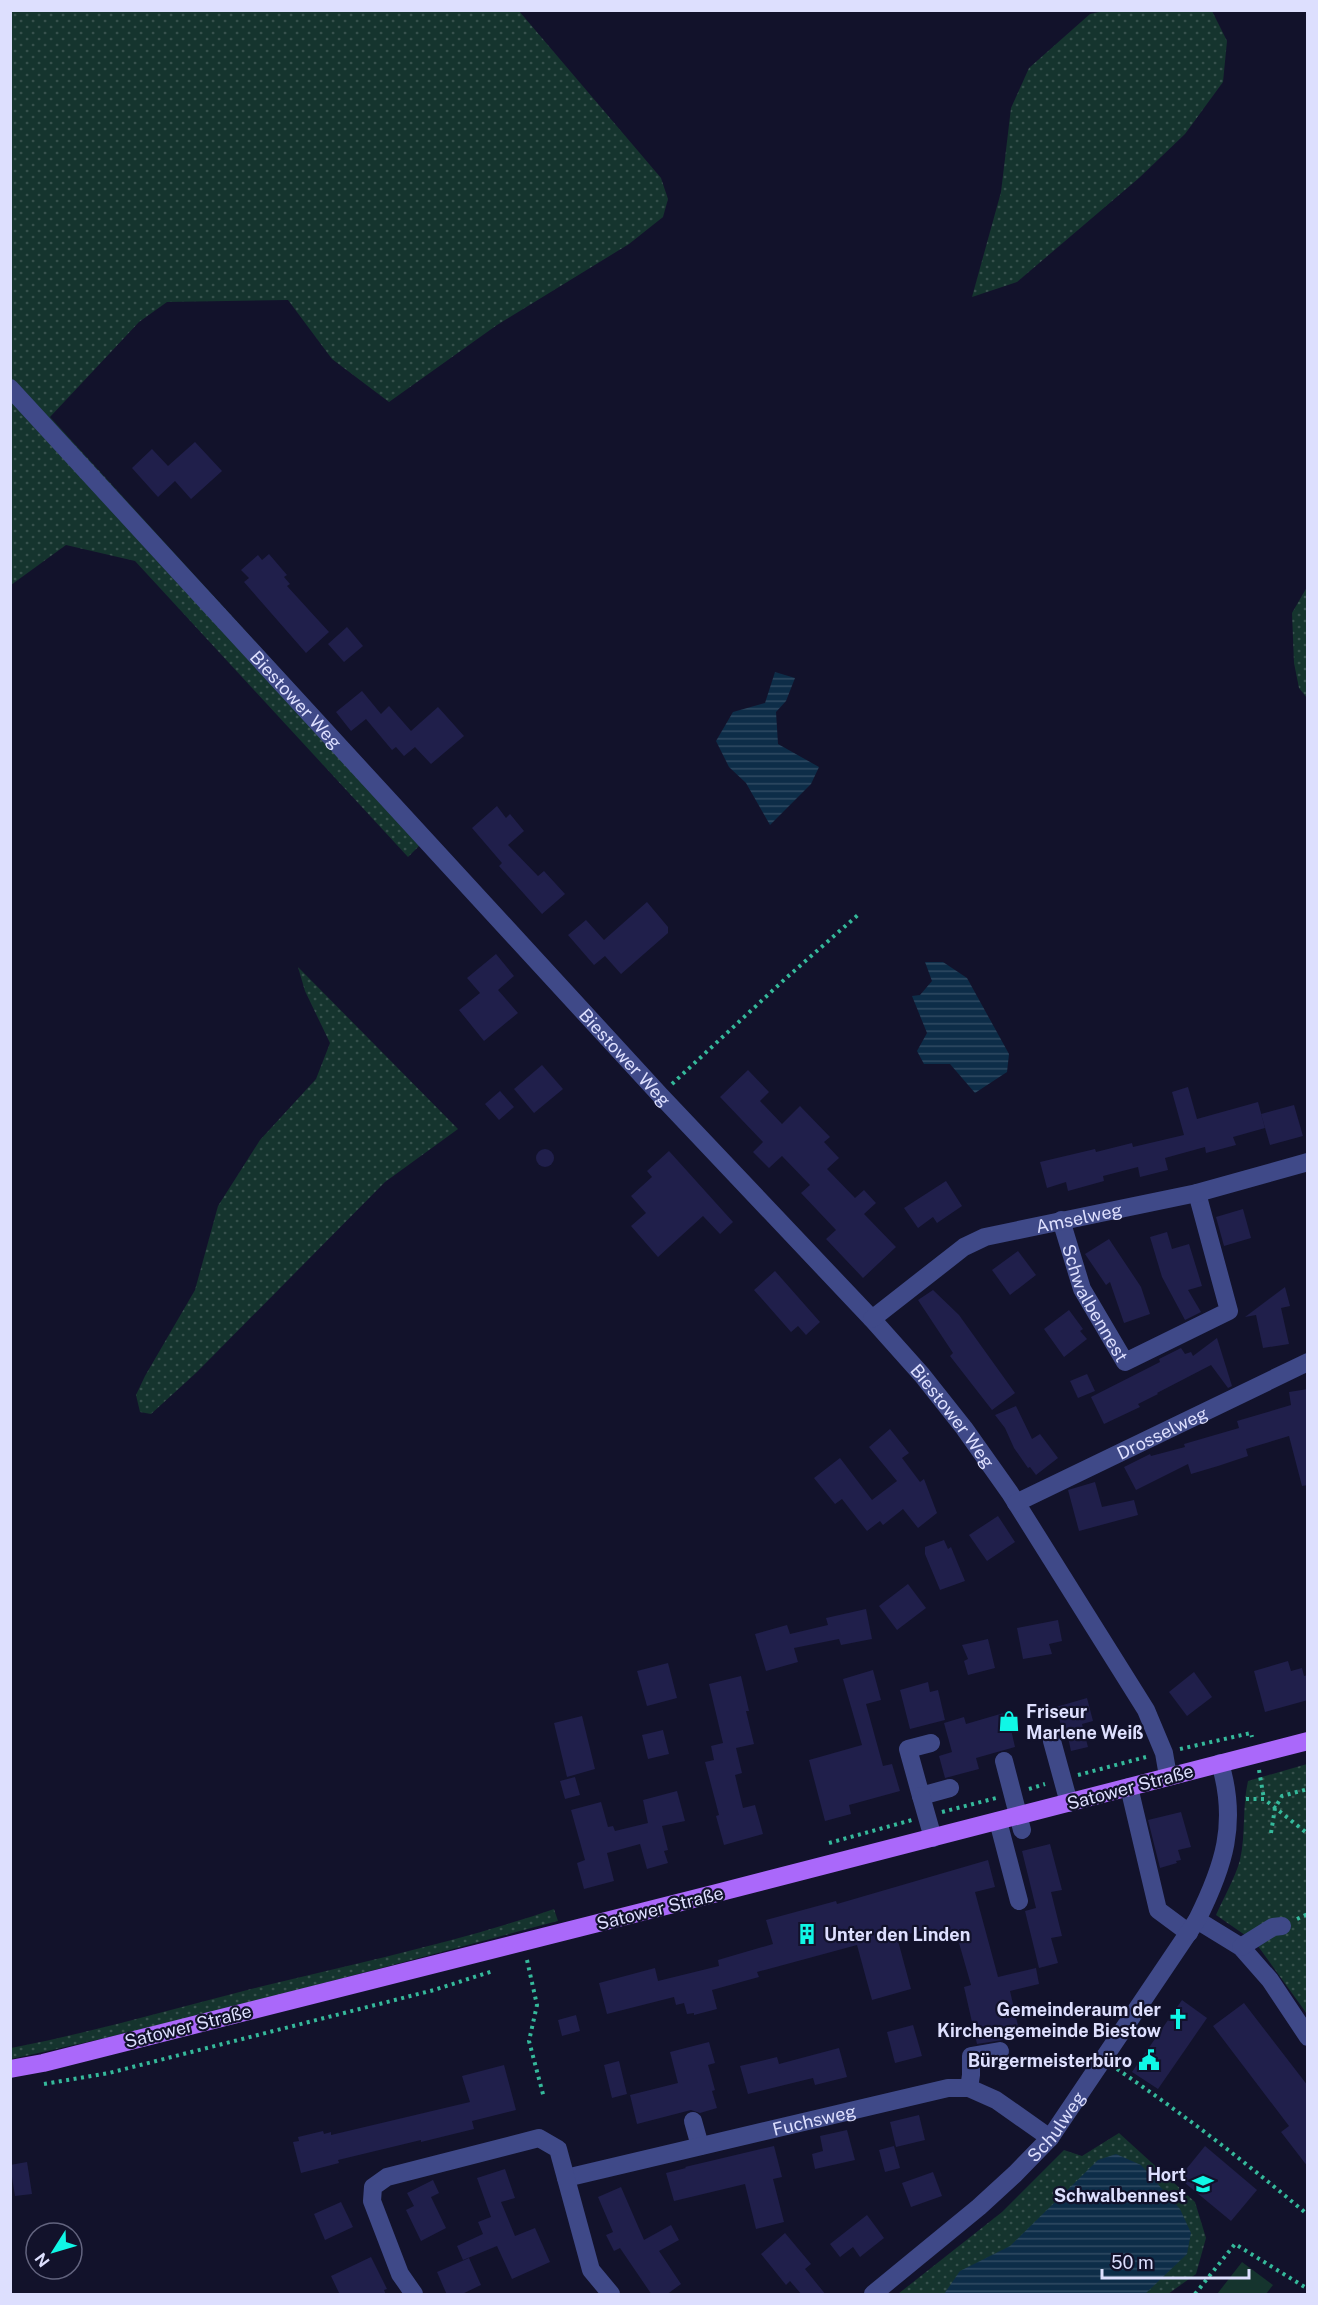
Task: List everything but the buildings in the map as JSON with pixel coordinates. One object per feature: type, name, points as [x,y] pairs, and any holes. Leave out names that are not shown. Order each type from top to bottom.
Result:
[{"type":"main road","name":"Satower Straße","points":[[10,2069],[54,2061],[998,1821],[1021,1823],[1069,1803],[1308,1741]]},
{"type":"street","name":"Biestower Weg","points":[[10,388],[660,1095],[922,1375],[964,1428],[1016,1503],[1146,1710],[1164,1753],[1168,1776]]},
{"type":"street","name":"Amselweg","points":[[872,1319],[964,1247],[985,1237],[1197,1193],[1308,1162]]},
{"type":"street","name":"Schwalbennest","points":[[1061,1220],[1082,1289],[1125,1362],[1229,1311],[1197,1193]]},
{"type":"street","name":"Drosselweg","points":[[1016,1503],[1308,1362]]},
{"type":"street","points":[[1052,1741],[1069,1803]]},
{"type":"street","points":[[931,1743],[908,1749],[933,1838]]},
{"type":"street","points":[[1004,1761],[1021,1823]]},
{"type":"street","name":"Schulweg","points":[[873,2295],[986,2200],[1050,2138],[1193,1927],[1216,1883],[1223,1859],[1227,1833],[1227,1800],[1220,1763]]},
{"type":"street","points":[[1129,1787],[1158,1910],[1241,1947],[1270,1980],[1308,2037]]},
{"type":"street","points":[[921,1796],[950,1788]]},
{"type":"street","points":[[998,1821],[1019,1900]]},
{"type":"street","points":[[1241,1947],[1275,1922]]},
{"type":"street","points":[[969,2088],[971,2056],[1000,2051]]},
{"type":"street","name":"Fuchsweg","points":[[566,2178],[948,2088],[969,2088],[996,2100],[1050,2138]]},
{"type":"street","points":[[693,2121],[700,2146]]},
{"type":"street","points":[[414,2295],[400,2274],[372,2201],[373,2187],[387,2177],[538,2138],[558,2149],[591,2270],[610,2295]]},
{"type":"path","points":[[660,1095],[859,914]]},
{"type":"path","points":[[1259,1771],[1264,1799],[1308,1834]]},
{"type":"path","points":[[1271,1833],[1275,1808],[1282,1796],[1308,1790]]},
{"type":"path","points":[[1227,1800],[1264,1799]]},
{"type":"path","points":[[517,1963],[527,1960],[537,2005],[529,2041],[544,2098]]},
{"type":"path","points":[[33,2086],[110,2073],[434,1990],[496,1970]]},
{"type":"path","points":[[1104,2061],[1155,2095],[1308,2215]]},
{"type":"path","points":[[1195,2295],[1235,2244],[1308,2289]]},
{"type":"green space","points":[[11,11],[519,11],[661,178],[668,199],[663,217],[629,244],[497,325],[389,402],[332,359],[288,300],[167,302],[139,322],[50,417],[431,834],[408,857],[135,561],[66,545],[11,585]]},
{"type":"green space","points":[[1104,11],[1212,11],[1227,41],[1223,82],[1185,134],[1139,178],[1017,282],[972,297],[1001,192],[1011,108],[1029,68],[1090,14]]},
{"type":"green space","points":[[1307,587],[1307,698],[1299,688],[1294,663],[1292,613]]},
{"type":"green space","points":[[298,967],[458,1129],[385,1182],[197,1372],[151,1414],[140,1412],[136,1395],[195,1290],[218,1206],[260,1140],[316,1079],[330,1043],[305,991]]},
{"type":"green space","points":[[1307,1764],[1307,2014],[1255,1942],[1216,1915],[1240,1860],[1248,1781]]},
{"type":"green space","points":[[554,1909],[558,1921],[217,2011],[11,2059],[11,2048],[408,1951],[481,1932]]},
{"type":"green space","points":[[1119,2133],[1195,2202],[1206,2238],[1196,2274],[1168,2294],[898,2294],[1002,2212],[1064,2150],[1082,2156]]},
{"type":"green space","points":[[1242,2262],[1273,2285],[1266,2294],[1217,2294]]},
{"type":"water","points":[[775,672],[795,678],[786,701],[776,712],[778,744],[819,767],[811,784],[770,825],[746,783],[729,767],[716,741],[733,712],[765,703]]},
{"type":"water","points":[[925,962],[943,962],[967,978],[1009,1054],[1007,1072],[975,1093],[950,1064],[924,1064],[917,1051],[927,1033],[912,996],[920,995],[932,981]]},
{"type":"water","points":[[1116,2154],[1141,2165],[1180,2209],[1191,2233],[1187,2254],[1145,2294],[944,2294],[960,2271],[1010,2246],[1098,2160]]},
{"type":"place","name":"Friseur Marlene Weiß","points":[[1009,1721]]},
{"type":"place","name":"Unter den Linden","points":[[807,1934]]},
{"type":"place","name":"Gemeinderaum der Kirchengemeinde Biestow","points":[[1178,2019]]},
{"type":"place","name":"Bürgermeisterbüro","points":[[1149,2060]]},
{"type":"place","name":"Hort Schwalbennest","points":[[1203,2184]]}]
